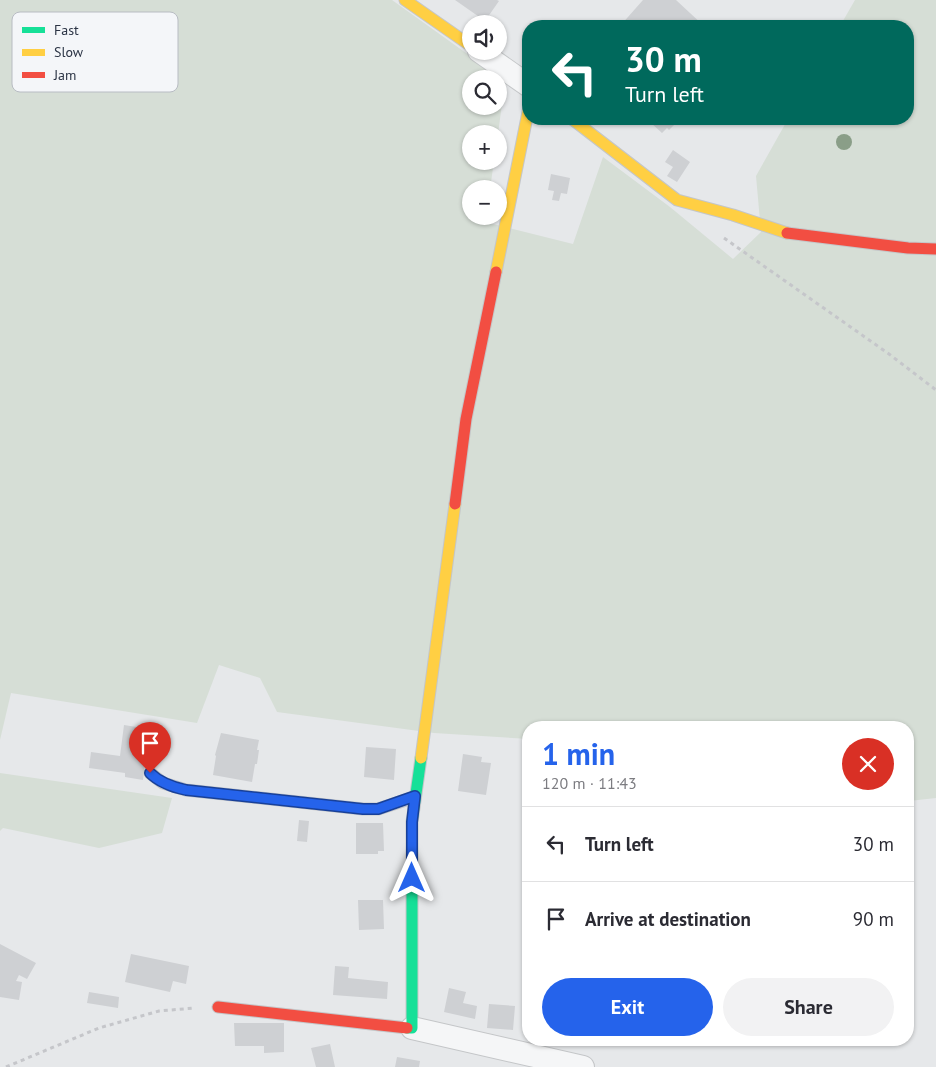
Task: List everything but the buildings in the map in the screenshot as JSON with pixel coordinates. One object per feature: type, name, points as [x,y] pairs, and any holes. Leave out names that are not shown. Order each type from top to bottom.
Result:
[{"type":"street","points":[[405,0],[462,40]]},
{"type":"street","points":[[492,60],[522,81]]},
{"type":"street","points":[[412,1028],[412,822],[415,796],[466,419],[525,125]]},
{"type":"street","points":[[580,125],[677,200],[733,215],[790,234],[908,248],[936,249]]},
{"type":"street","points":[[218,1007],[412,1028],[583,1067]]},
{"type":"lane","points":[[150,773],[163,783],[186,790],[363,809],[378,809],[415,796]]},
{"type":"path","points":[[724,237],[889,354],[936,390]]},
{"type":"path","points":[[6,1067],[99,1028],[159,1011],[218,1007]]},
{"type":"shaded area","points":[[0,0],[392,0],[462,50],[462,60],[476,60],[490,70],[462,70],[462,115],[501,115],[499,125],[462,125],[462,170],[493,170],[491,180],[462,180],[462,225],[497,225],[573,244],[603,157],[670,207],[733,259],[761,232],[756,176],[785,125],[914,125],[914,20],[843,20],[855,0],[936,0],[936,798],[914,800],[914,721],[522,721],[522,739],[434,733],[277,712],[260,678],[219,665],[197,723],[11,693],[0,740]]},
{"type":"shaded area","points":[[0,773],[172,798],[162,833],[99,848],[3,828],[0,831]]},
{"type":"traffic: fast","points":[[407,1028],[412,1028],[412,822],[421,758]]},
{"type":"traffic: slow","points":[[405,0],[462,40]]},
{"type":"traffic: slow","points":[[496,272],[525,125]]},
{"type":"traffic: slow","points":[[580,125],[677,200],[733,215],[787,233]]},
{"type":"traffic: slow","points":[[421,758],[455,504]]},
{"type":"traffic: jam","points":[[787,233],[908,248],[936,249]]},
{"type":"traffic: jam","points":[[455,504],[466,419],[496,272]]},
{"type":"traffic: jam","points":[[218,1007],[407,1028]]},
{"type":"route","points":[[150,773],[163,783],[175,788],[320,806],[378,809],[415,796],[412,822],[412,878]]}]
